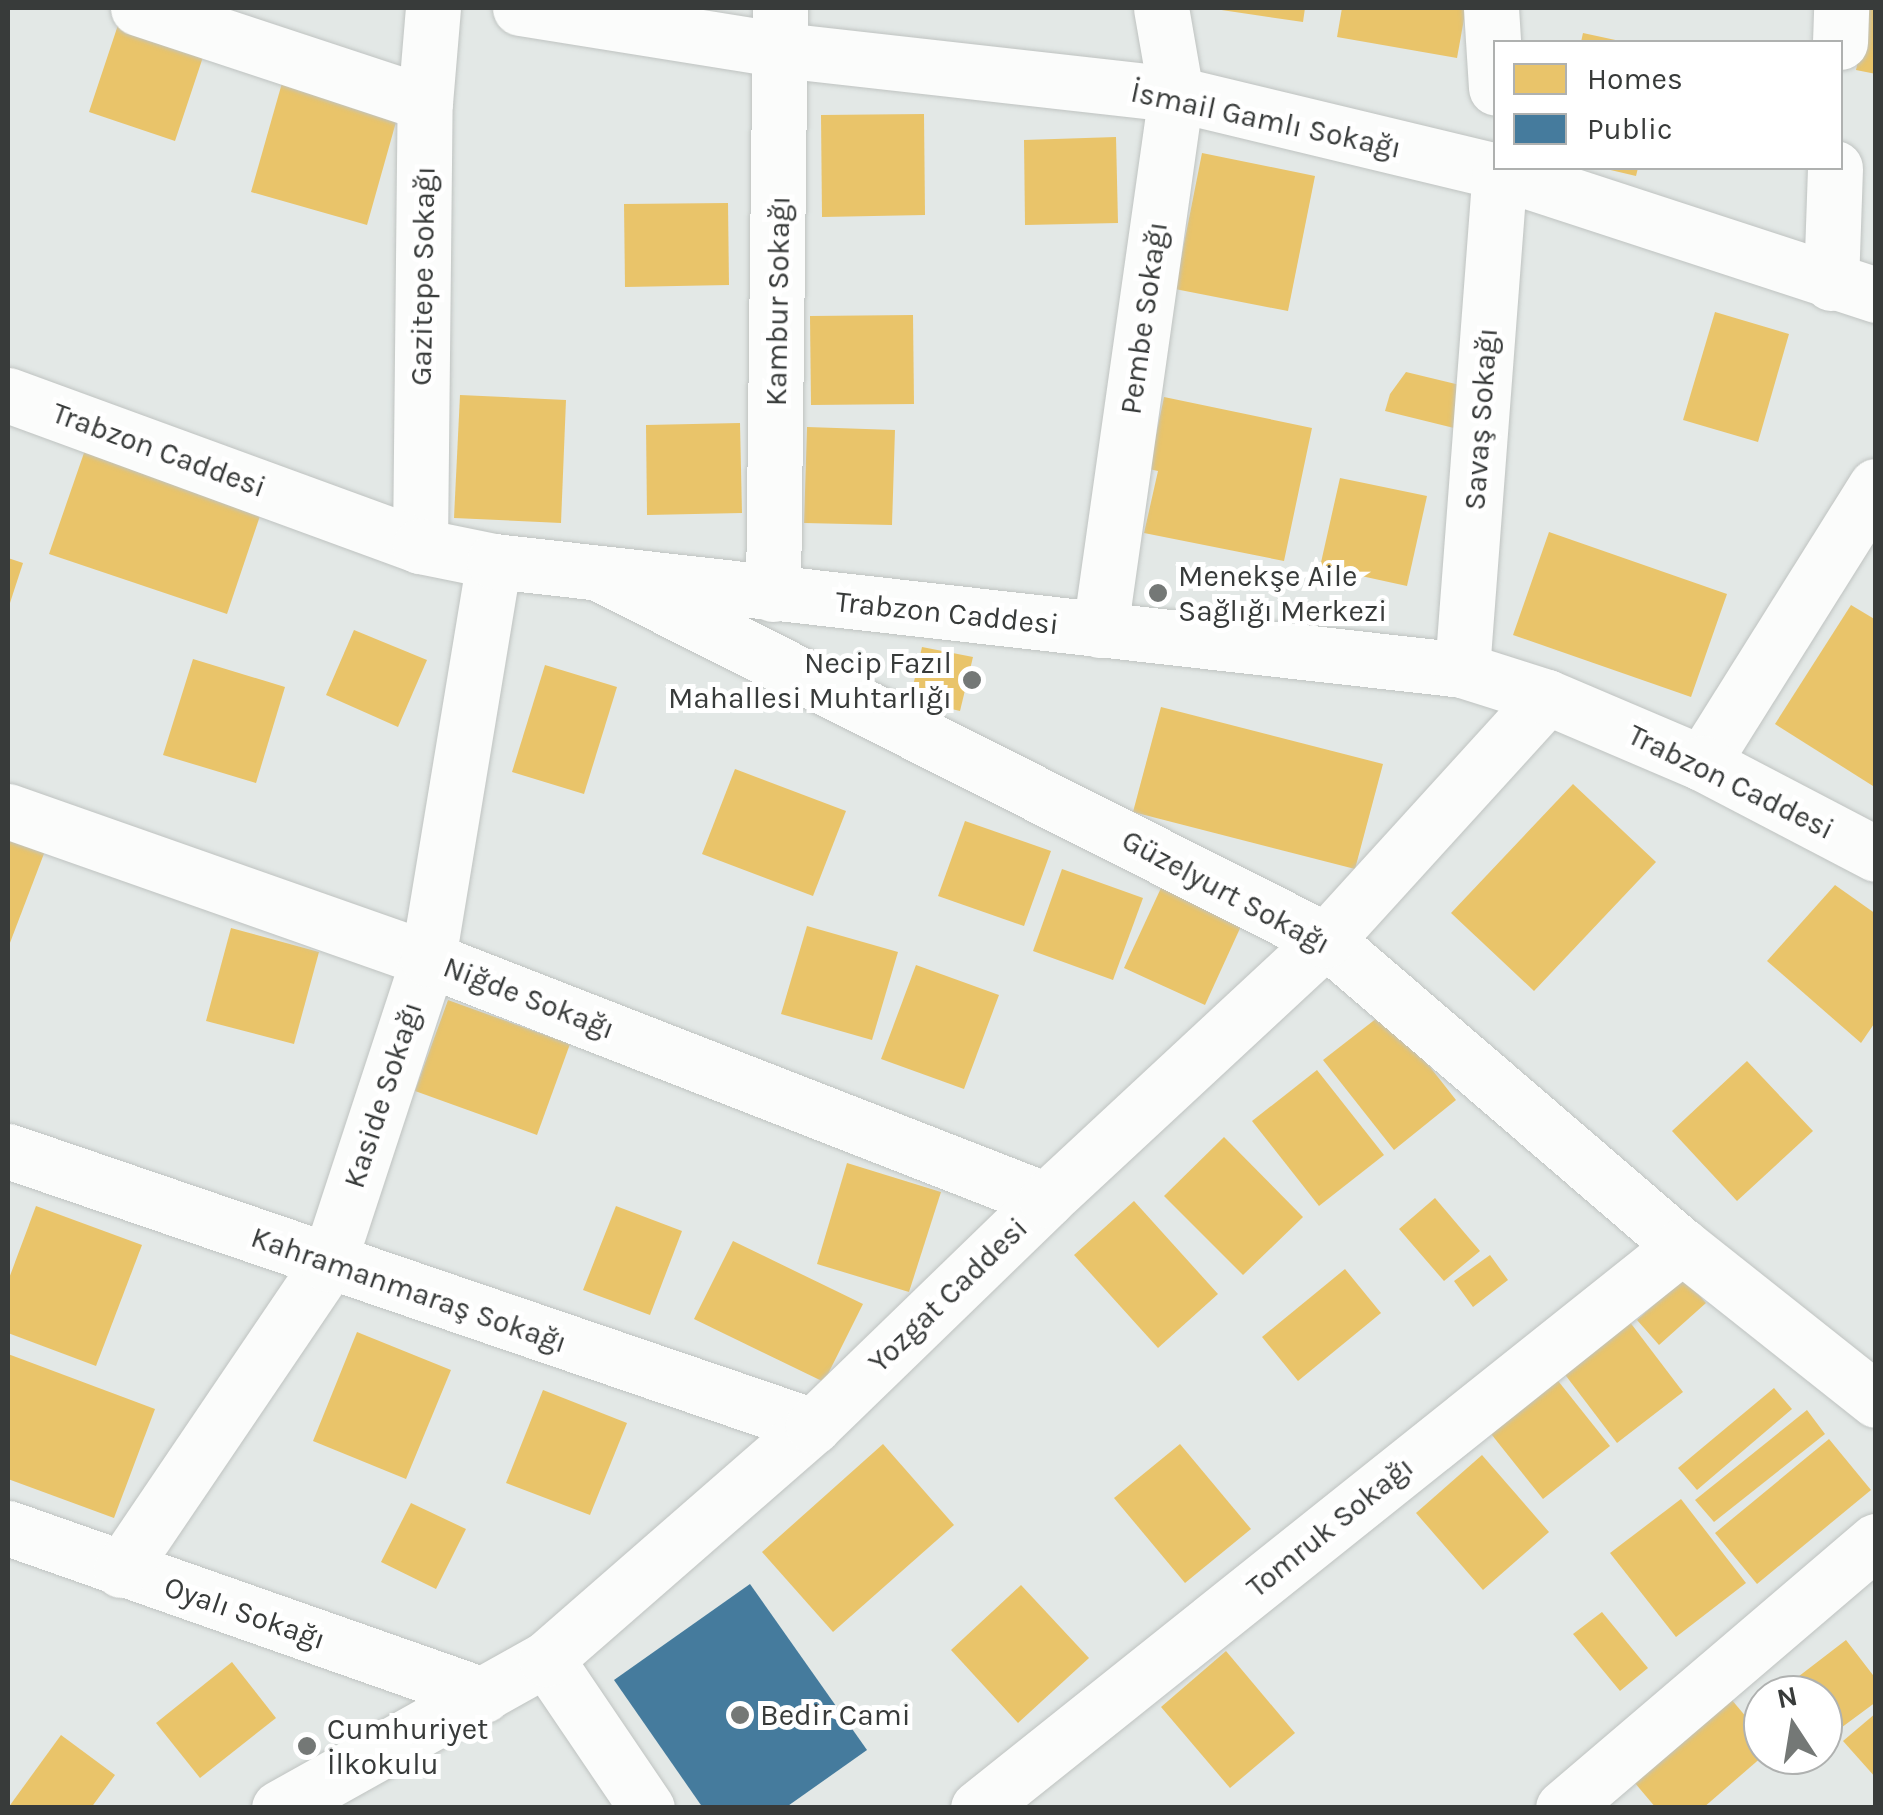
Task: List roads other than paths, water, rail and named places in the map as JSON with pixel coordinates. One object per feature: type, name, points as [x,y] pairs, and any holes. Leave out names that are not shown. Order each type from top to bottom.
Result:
[{"type":"street","points":[[138,8],[425,103]]},
{"type":"street","name":"Gazitepe Sokağı","points":[[420,546],[425,103],[433,8]]},
{"type":"street","name":"İsmail Gamlı Sokağı","points":[[520,8],[781,29],[1176,94],[1493,168]]},
{"type":"street","name":"Pembe Sokağı","points":[[1100,630],[1176,94],[1161,8]]},
{"type":"street","points":[[1492,8],[1494,40]]},
{"type":"street","points":[[1840,40],[1841,8]]},
{"type":"street","name":"Kambur Sokağı","points":[[773,594],[781,29]]},
{"type":"street","name":"İsmail Gamlı Sokağı","points":[[1500,170],[1853,289]]},
{"type":"street","name":"Savaş Sokağı","points":[[1462,670],[1500,170]]},
{"type":"street","points":[[1836,170],[1853,289]]},
{"type":"street","name":"Trabzon Caddesi","points":[[8,395],[420,546],[494,561],[1462,670],[1547,697],[1702,763],[1876,854]]},
{"type":"street","points":[[1702,763],[1876,486]]},
{"type":"street","name":"Kaside Sokağı","points":[[121,1570],[328,1264],[428,958],[494,561]]},
{"type":"street","name":"Güzelyurt Sokağı","points":[[595,571],[1326,940],[1682,1246],[1876,1400]]},
{"type":"street","name":"Yozgat Caddesi","points":[[280,1808],[546,1659],[813,1426],[1046,1200],[1326,940],[1547,697]]},
{"type":"street","name":"Niğde Sokağı","points":[[8,811],[428,958],[1046,1200]]},
{"type":"street","name":"Kahramanmaraş Sokağı","points":[[8,1151],[328,1264],[813,1426]]},
{"type":"street","name":"Tomruk Sokağı","points":[[978,1808],[1682,1246]]},
{"type":"street","name":"Oyalı Sokağı","points":[[8,1528],[483,1695]]},
{"type":"street","points":[[1563,1808],[1876,1540]]},
{"type":"street","points":[[546,1659],[648,1808]]},
{"type":"place","name":"Menekşe Aile Sağlığı Merkezi","points":[[1158,593]]},
{"type":"place","name":"Necip Fazıl Mahallesi Muhtarlığı","points":[[972,680]]},
{"type":"place","name":"Bedir Cami","points":[[740,1715]]},
{"type":"place","name":"Cumhuriyet İlkokulu","points":[[307,1746]]}]
